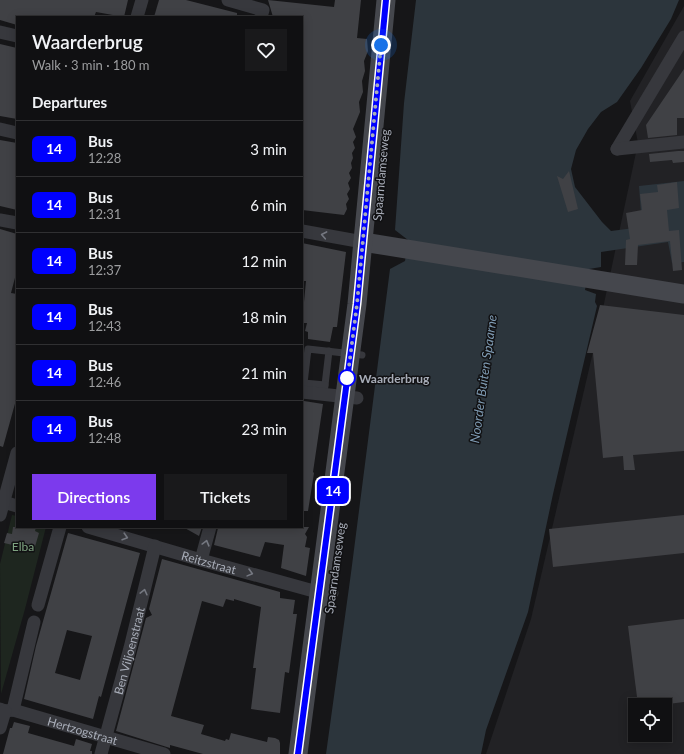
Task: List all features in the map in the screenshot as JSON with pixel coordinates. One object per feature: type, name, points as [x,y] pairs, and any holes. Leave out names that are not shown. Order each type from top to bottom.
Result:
[{"type":"main road","name":"Spaarndamseweg","points":[[368,243],[386,0]]},
{"type":"main road","name":"Spaarndamseweg","points":[[310,754],[326,592],[351,397],[368,243],[398,0]]},
{"type":"main road","points":[[368,243],[684,294]]},
{"type":"main road","points":[[608,282],[684,285]]},
{"type":"main road","name":"Spaarndamseweg","points":[[298,754],[326,592]]},
{"type":"street","points":[[137,16],[142,0]]},
{"type":"street","points":[[228,0],[262,13]]},
{"type":"street","points":[[0,32],[16,36]]},
{"type":"street","points":[[684,38],[617,149],[684,142]]},
{"type":"street","points":[[0,129],[16,133]]},
{"type":"street","points":[[0,220],[16,223]]},
{"type":"street","points":[[303,231],[368,243]]},
{"type":"street","points":[[303,386],[351,397]]},
{"type":"street","points":[[16,456],[1,506],[16,506]]},
{"type":"street","points":[[38,605],[60,528]]},
{"type":"street","name":"Reitzstraat","points":[[96,528],[201,560],[326,592]]},
{"type":"street","points":[[201,560],[210,528]]},
{"type":"street","name":"Ben Viljoenstraat","points":[[101,754],[130,648],[155,546]]},
{"type":"street","points":[[0,728],[34,622]]},
{"type":"street","name":"Hertzogstraat","points":[[6,710],[164,754]]},
{"type":"lane","points":[[303,386],[308,349],[356,354]]},
{"type":"lane","points":[[325,390],[329,351]]},
{"type":"shaded area","points":[[684,6],[684,754],[486,754],[531,619],[602,313],[638,143],[630,101]]},
{"type":"green space","name":"Elba","points":[[12,515],[16,516],[16,528],[46,528],[1,694],[0,564]]},
{"type":"water","name":"Noorder Buiten Spaarne","points":[[416,0],[679,0],[671,19],[641,68],[617,102],[601,112],[588,129],[576,150],[571,169],[575,187],[602,222],[611,231],[642,227],[639,186],[684,181],[684,262],[672,263],[668,242],[601,252],[601,267],[589,269],[585,290],[596,294],[595,302],[597,306],[553,494],[528,612],[486,730],[481,754],[326,754],[390,269],[405,261],[408,240],[395,230],[404,103]]},
{"type":"building","points":[[0,0],[128,0],[124,16],[96,12],[94,16],[16,16],[16,25],[0,20]]},
{"type":"building","points":[[159,0],[186,0],[237,13],[237,16],[154,16]]},
{"type":"building","points":[[268,0],[334,7],[335,0],[361,0],[357,38],[367,39],[368,51],[364,61],[365,71],[362,81],[363,92],[359,102],[360,112],[353,129],[356,137],[353,142],[355,148],[352,153],[352,168],[349,173],[351,178],[348,183],[350,189],[347,194],[349,199],[346,204],[347,209],[344,215],[303,210],[303,16],[273,16]]},
{"type":"building","points":[[0,44],[16,48],[16,119],[0,116]]},
{"type":"building","points":[[684,69],[684,118],[677,118],[677,135],[648,138],[646,125]]},
{"type":"building","points":[[0,140],[16,143],[16,210],[0,206]]},
{"type":"building","points":[[684,151],[684,162],[673,163],[672,160],[650,162],[649,154]]},
{"type":"building","points":[[569,171],[578,209],[568,212],[557,176],[563,179]]},
{"type":"building","points":[[677,182],[679,208],[667,210],[669,231],[679,230],[682,270],[673,271],[670,241],[638,245],[637,265],[625,265],[626,240],[630,239],[626,213],[642,210],[640,194],[658,192],[657,185]]},
{"type":"building","points":[[0,229],[16,234],[16,274],[11,293],[16,294],[16,400],[3,447],[0,446]]},
{"type":"building","points":[[303,243],[346,252],[337,327],[333,327],[330,342],[308,339],[308,332],[305,331],[307,323],[303,323],[306,281],[303,281]]},
{"type":"building","points":[[600,305],[684,315],[684,451],[633,455],[635,470],[624,470],[623,456],[603,458],[593,353],[587,353]]},
{"type":"building","points":[[304,401],[323,404],[308,511],[303,511]]},
{"type":"building","points":[[684,515],[684,553],[553,567],[549,529]]},
{"type":"building","points":[[13,527],[36,528],[35,531],[39,533],[34,550],[4,543],[7,533],[12,534]]},
{"type":"building","points":[[309,527],[305,534],[307,537],[305,547],[310,548],[306,576],[281,568],[284,545],[265,542],[260,557],[214,545],[218,528]]},
{"type":"building","points":[[185,528],[202,528],[199,536]]},
{"type":"building","points":[[68,533],[140,553],[101,697],[99,696],[93,719],[24,699],[36,646]],"holes":[[[67,630],[92,636],[80,680],[55,673]]]},
{"type":"building","points":[[162,559],[280,592],[280,598],[295,600],[293,614],[297,614],[289,673],[285,672],[280,713],[251,709],[256,668],[253,668],[261,607],[234,599],[234,601],[226,599],[223,607],[202,601],[171,716],[204,725],[201,734],[225,741],[226,739],[229,740],[231,733],[267,742],[268,737],[275,738],[279,740],[280,743],[280,754],[203,754],[170,745],[170,748],[116,731],[146,618],[152,615],[149,609]]},
{"type":"building","points":[[684,619],[684,702],[672,704],[672,698],[637,698],[628,626]]},
{"type":"building","points":[[14,722],[30,726],[28,733],[74,746],[76,739],[92,744],[90,751],[92,751],[92,754],[3,754],[10,728],[12,728]]},
{"type":"bus line","name":"14","points":[[298,754],[357,304],[386,0]]},
{"type":"place","name":"Waarderbrug","points":[[347,378]]},
{"type":"route","points":[[347,378],[347,382],[357,304],[381,45]]}]
